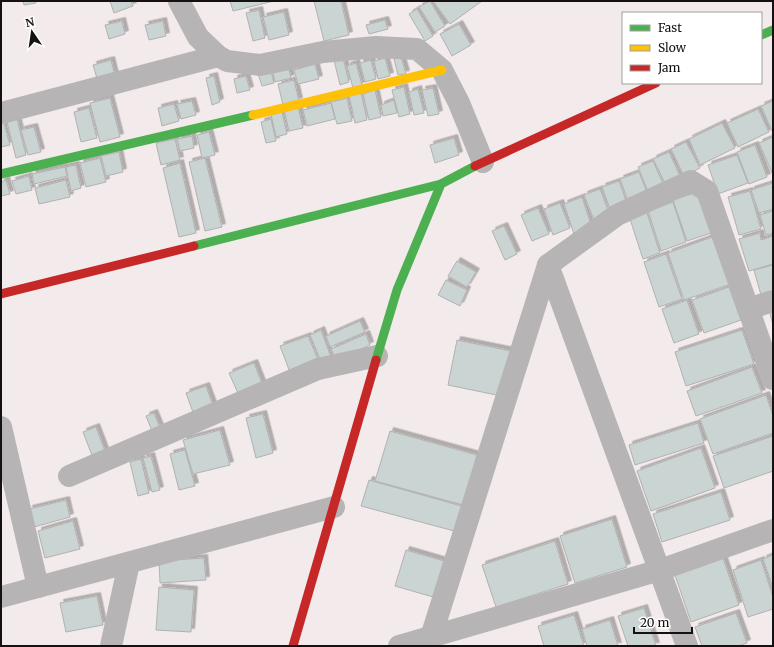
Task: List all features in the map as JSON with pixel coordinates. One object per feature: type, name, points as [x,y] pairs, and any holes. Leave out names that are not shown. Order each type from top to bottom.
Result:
[{"type":"street","points":[[179,1],[198,37],[218,56],[227,61],[260,64],[323,52],[376,47],[417,48],[442,70],[459,103],[483,162]]},
{"type":"street","points":[[762,35],[773,30]]},
{"type":"street","points":[[1,112],[218,56]]},
{"type":"street","points":[[1,174],[442,70]]},
{"type":"street","points":[[1,294],[441,184],[483,162],[654,84]]},
{"type":"street","points":[[431,637],[548,265],[616,215],[691,181],[707,191],[773,379]]},
{"type":"street","points":[[293,646],[397,290],[441,184]]},
{"type":"street","points":[[548,265],[687,646]]},
{"type":"street","points":[[748,309],[773,301]]},
{"type":"street","points":[[70,476],[318,369],[377,356]]},
{"type":"street","points":[[1,427],[38,587]]},
{"type":"street","points":[[1,597],[334,507]]},
{"type":"street","points":[[400,646],[660,570],[773,530]]},
{"type":"street","points":[[111,646],[129,563]]},
{"type":"building","points":[[23,1],[35,1],[36,3],[24,5]]},
{"type":"building","points":[[110,1],[131,1],[133,6],[114,13]]},
{"type":"building","points":[[230,1],[274,1],[233,11]]},
{"type":"building","points":[[314,1],[341,1],[349,35],[324,41]]},
{"type":"building","points":[[430,1],[445,26],[435,32],[419,7]]},
{"type":"building","points":[[433,1],[482,1],[450,24]]},
{"type":"building","points":[[417,9],[433,36],[425,41],[409,14]]},
{"type":"building","points":[[259,10],[265,38],[253,41],[246,13]]},
{"type":"building","points":[[284,12],[289,35],[269,40],[263,17]]},
{"type":"building","points":[[385,20],[388,29],[369,34],[366,25]]},
{"type":"building","points":[[122,21],[125,34],[109,39],[105,25]]},
{"type":"building","points":[[163,21],[166,36],[149,40],[145,25]]},
{"type":"building","points":[[459,24],[471,45],[452,56],[440,34]]},
{"type":"building","points":[[342,54],[349,82],[340,85],[333,56]]},
{"type":"building","points":[[401,57],[406,74],[398,75],[394,59]]},
{"type":"building","points":[[385,58],[390,76],[378,79],[374,61]]},
{"type":"building","points":[[111,60],[116,80],[99,85],[93,65]]},
{"type":"building","points":[[371,60],[376,79],[365,82],[360,63]]},
{"type":"building","points":[[356,63],[362,85],[353,88],[347,66]]},
{"type":"building","points":[[315,64],[319,79],[298,84],[294,70]]},
{"type":"building","points":[[288,65],[291,78],[275,82],[272,69]]},
{"type":"building","points":[[271,71],[274,83],[262,86],[258,74]]},
{"type":"building","points":[[214,76],[220,102],[212,105],[206,78]]},
{"type":"building","points":[[246,76],[250,90],[237,93],[234,79]]},
{"type":"building","points":[[294,80],[299,101],[283,105],[278,84]]},
{"type":"building","points":[[404,87],[410,114],[399,117],[392,90]]},
{"type":"building","points":[[433,88],[439,114],[428,116],[422,90]]},
{"type":"building","points":[[418,89],[424,113],[414,115],[409,92]]},
{"type":"building","points":[[375,90],[381,117],[369,120],[363,94]]},
{"type":"building","points":[[361,92],[367,120],[355,123],[349,95]]},
{"type":"building","points":[[110,98],[120,137],[100,142],[90,103]]},
{"type":"building","points":[[347,98],[352,121],[337,124],[331,102]]},
{"type":"building","points":[[394,100],[397,113],[383,116],[381,105]]},
{"type":"building","points":[[192,101],[196,115],[181,119],[177,104]]},
{"type":"building","points":[[773,101],[773,131],[772,131],[761,106]]},
{"type":"building","points":[[331,103],[335,119],[307,126],[303,110]]},
{"type":"building","points":[[174,104],[179,121],[162,126],[158,108]]},
{"type":"building","points":[[298,107],[303,128],[289,131],[284,110]]},
{"type":"building","points":[[89,108],[97,138],[81,142],[74,112]]},
{"type":"building","points":[[758,109],[769,132],[738,147],[727,123]]},
{"type":"building","points":[[282,112],[287,134],[276,137],[271,115]]},
{"type":"building","points":[[17,119],[26,155],[16,158],[7,122]]},
{"type":"building","points":[[271,119],[276,141],[266,143],[261,122]]},
{"type":"building","points":[[3,120],[10,145],[1,147],[1,121]]},
{"type":"building","points":[[722,123],[735,148],[700,165],[689,139]]},
{"type":"building","points":[[34,127],[41,152],[28,155],[21,130]]},
{"type":"building","points":[[209,132],[215,155],[202,158],[197,135]]},
{"type":"building","points":[[192,136],[194,148],[180,151],[177,139]]},
{"type":"building","points":[[773,137],[773,175],[759,143]]},
{"type":"building","points":[[454,138],[459,155],[435,163],[430,145]]},
{"type":"building","points":[[175,139],[180,160],[161,165],[156,143]]},
{"type":"building","points":[[686,142],[700,168],[684,176],[671,149]]},
{"type":"building","points":[[755,145],[767,177],[749,184],[737,152]]},
{"type":"building","points":[[119,152],[123,172],[106,176],[101,156]]},
{"type":"building","points":[[669,152],[681,178],[666,185],[653,159]]},
{"type":"building","points":[[737,155],[748,183],[718,194],[708,165]]},
{"type":"building","points":[[100,158],[106,182],[86,187],[80,163]]},
{"type":"building","points":[[205,158],[222,227],[205,231],[189,162]]},
{"type":"building","points":[[653,161],[665,188],[649,194],[638,167]]},
{"type":"building","points":[[180,163],[196,233],[179,237],[163,168]]},
{"type":"building","points":[[76,165],[81,188],[71,191],[66,167]]},
{"type":"building","points":[[65,167],[67,176],[34,184],[32,174]]},
{"type":"building","points":[[639,172],[649,197],[629,204],[620,179]]},
{"type":"building","points":[[29,176],[32,190],[16,194],[12,181]]},
{"type":"building","points":[[6,180],[10,194],[1,196],[1,182]]},
{"type":"building","points":[[66,180],[70,197],[39,204],[35,188]]},
{"type":"building","points":[[619,181],[628,206],[611,212],[602,187]]},
{"type":"building","points":[[773,183],[773,209],[759,213],[751,190]]},
{"type":"building","points":[[600,189],[610,215],[594,220],[584,195]]},
{"type":"building","points":[[700,191],[714,232],[687,241],[673,200]]},
{"type":"building","points":[[750,191],[761,229],[739,235],[728,197]]},
{"type":"building","points":[[582,197],[592,228],[574,234],[564,204]]},
{"type":"building","points":[[673,202],[686,242],[661,251],[648,211]]},
{"type":"building","points":[[560,203],[570,228],[553,235],[544,209]]},
{"type":"building","points":[[538,208],[549,234],[532,241],[521,215]]},
{"type":"building","points":[[646,210],[660,253],[643,259],[629,216]]},
{"type":"building","points":[[773,211],[773,233],[766,235],[760,215]]},
{"type":"building","points":[[504,226],[517,254],[505,260],[492,231]]},
{"type":"building","points":[[760,233],[761,240],[773,236],[773,264],[749,271],[739,239]]},
{"type":"building","points":[[715,236],[731,284],[684,300],[668,253]]},
{"type":"building","points":[[666,254],[682,299],[659,307],[644,262]]},
{"type":"building","points":[[457,261],[476,272],[467,287],[448,276]]},
{"type":"building","points":[[773,265],[773,292],[761,295],[754,270]]},
{"type":"building","points":[[446,280],[467,290],[460,306],[438,295]]},
{"type":"building","points":[[729,287],[741,320],[704,333],[692,300]]},
{"type":"building","points":[[687,300],[699,334],[674,343],[662,309]]},
{"type":"building","points":[[773,305],[773,325],[768,306]]},
{"type":"building","points":[[360,321],[365,332],[330,347],[326,336]]},
{"type":"building","points":[[321,330],[332,360],[322,364],[310,335]]},
{"type":"building","points":[[742,330],[754,364],[686,386],[675,352]]},
{"type":"building","points":[[366,334],[370,345],[336,360],[331,349]]},
{"type":"building","points":[[308,336],[320,364],[291,375],[280,346]]},
{"type":"building","points":[[457,340],[516,352],[506,397],[448,385]]},
{"type":"building","points":[[254,363],[265,391],[241,400],[229,373]]},
{"type":"building","points":[[752,367],[762,393],[696,416],[687,391]]},
{"type":"building","points":[[206,386],[214,408],[194,415],[186,393]]},
{"type":"building","points":[[766,395],[773,416],[773,433],[713,454],[700,419]]},
{"type":"building","points":[[154,413],[161,430],[153,433],[146,416]]},
{"type":"building","points":[[263,414],[273,453],[256,458],[246,418]]},
{"type":"building","points":[[698,423],[704,443],[635,465],[629,445]]},
{"type":"building","points":[[96,427],[108,459],[95,463],[83,432]]},
{"type":"building","points":[[220,430],[230,465],[193,474],[183,440]]},
{"type":"building","points":[[390,431],[477,455],[463,505],[375,481]]},
{"type":"building","points":[[773,436],[773,471],[724,488],[713,456]]},
{"type":"building","points":[[701,448],[715,488],[651,511],[637,471]]},
{"type":"building","points":[[185,450],[195,486],[179,490],[170,454]]},
{"type":"building","points":[[151,456],[160,490],[152,492],[143,458]]},
{"type":"building","points":[[141,459],[149,493],[138,496],[130,462]]},
{"type":"building","points":[[369,480],[465,507],[458,532],[361,506]]},
{"type":"building","points":[[721,492],[730,520],[662,542],[653,514]]},
{"type":"building","points":[[66,500],[70,517],[34,527],[29,509]]},
{"type":"building","points":[[612,519],[627,567],[575,583],[560,536]]},
{"type":"building","points":[[73,521],[80,549],[45,558],[38,531]]},
{"type":"building","points":[[555,541],[568,584],[496,607],[482,565]]},
{"type":"building","points":[[406,550],[444,561],[433,597],[395,586]]},
{"type":"building","points":[[773,555],[773,588],[763,559]]},
{"type":"building","points":[[204,558],[206,580],[160,583],[159,561]]},
{"type":"building","points":[[723,558],[739,605],[691,622],[675,575]]},
{"type":"building","points":[[761,560],[773,597],[773,609],[748,617],[733,570]]},
{"type":"building","points":[[159,587],[194,590],[191,632],[156,630]]},
{"type":"building","points":[[97,596],[103,625],[66,632],[60,603]]},
{"type":"building","points":[[644,608],[656,646],[628,646],[618,616]]},
{"type":"building","points":[[736,613],[747,643],[738,646],[702,646],[695,627]]},
{"type":"building","points":[[574,615],[584,646],[544,646],[538,626]]},
{"type":"building","points":[[610,620],[618,646],[587,646],[582,629]]},
{"type":"traffic: fast","points":[[762,35],[773,30]]},
{"type":"traffic: fast","points":[[1,174],[253,115]]},
{"type":"traffic: fast","points":[[376,360],[397,290],[441,184],[475,166]]},
{"type":"traffic: fast","points":[[194,246],[441,184]]},
{"type":"traffic: slow","points":[[253,115],[442,70]]},
{"type":"traffic: jam","points":[[475,166],[654,84]]},
{"type":"traffic: jam","points":[[1,294],[194,246]]},
{"type":"traffic: jam","points":[[293,646],[376,360]]}]
